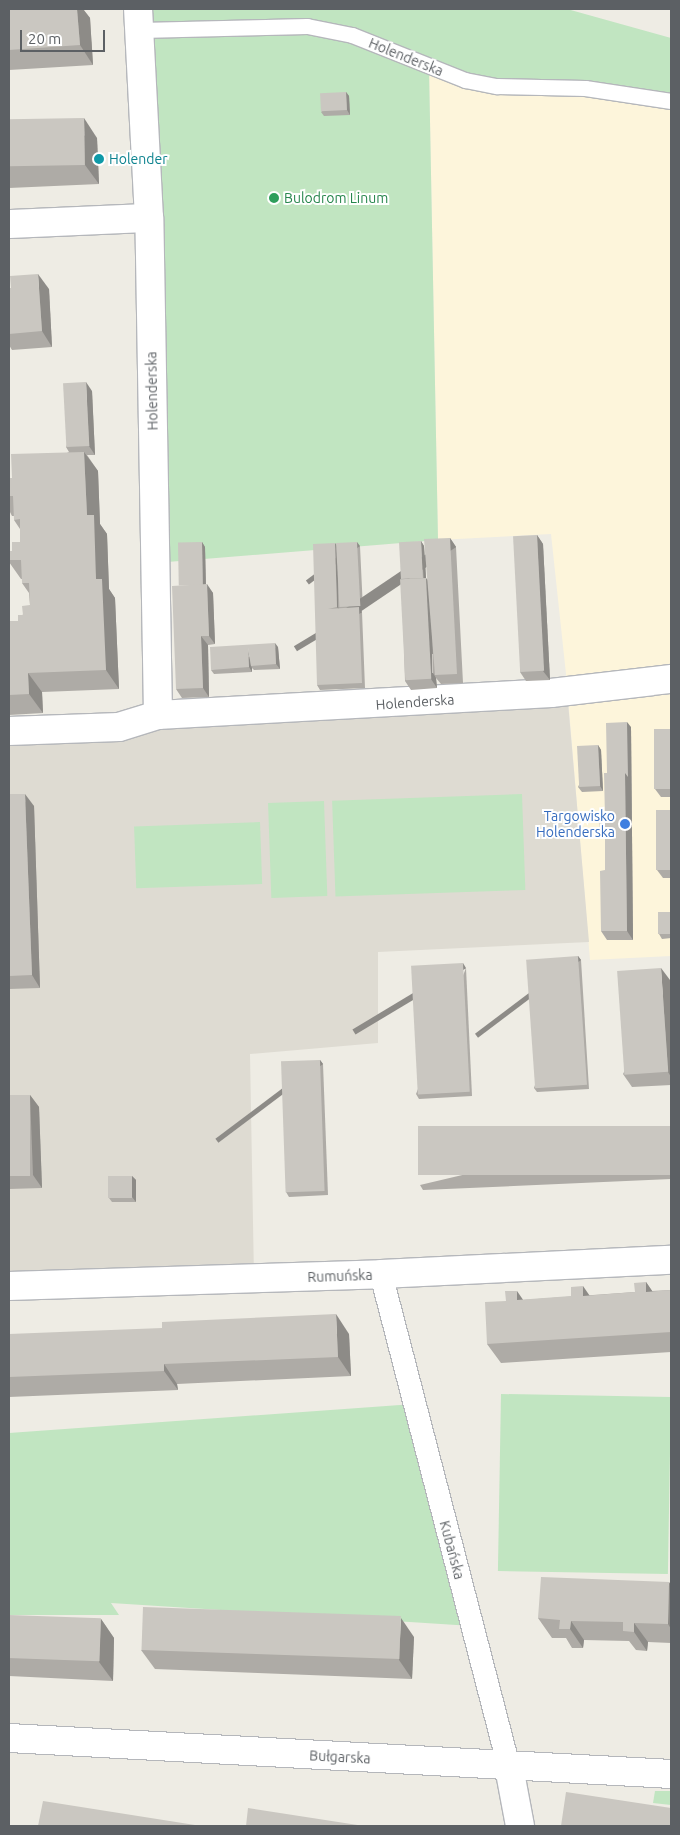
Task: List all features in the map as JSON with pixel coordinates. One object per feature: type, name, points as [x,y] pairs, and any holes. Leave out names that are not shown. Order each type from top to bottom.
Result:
[{"type":"street","name":"Holenderska","points":[[139,20],[149,218],[158,715]]},
{"type":"street","points":[[9,224],[149,218]]},
{"type":"street","name":"Holenderska","points":[[9,731],[119,727],[158,715],[551,694],[671,679]]},
{"type":"street","name":"Rumuńska","points":[[9,1286],[381,1274],[671,1260]]},
{"type":"street","name":"Kubańska","points":[[381,1274],[509,1767],[520,1826]]},
{"type":"street","name":"Bułgarska","points":[[9,1738],[509,1767],[671,1774]]},
{"type":"lane","name":"Holenderska","points":[[139,20],[307,26],[352,35],[465,80],[497,86],[585,88],[671,101]]},
{"type":"shaded area","points":[[429,68],[671,101],[671,956],[590,960],[566,674],[551,534],[438,540]]},
{"type":"shaded area","points":[[567,691],[589,942],[378,952],[378,1043],[250,1054],[254,1278],[9,1286],[9,731]]},
{"type":"green space","points":[[139,9],[567,9],[671,38],[671,101],[497,86],[429,68],[438,540],[155,563]]},
{"type":"green space","points":[[522,794],[525,890],[335,897],[332,801]]},
{"type":"green space","points":[[324,801],[327,896],[271,898],[268,803]]},
{"type":"green space","points":[[260,822],[262,884],[136,888],[134,826]]},
{"type":"green space","points":[[501,1394],[671,1397],[668,1574],[498,1571]]},
{"type":"green space","points":[[414,1404],[472,1626],[111,1603],[119,1615],[9,1615],[9,1433]]},
{"type":"green space","points":[[655,1791],[671,1791],[671,1805],[653,1803]]},
{"type":"building","points":[[9,9],[77,9],[80,45],[9,50]]},
{"type":"building","points":[[346,92],[347,110],[321,111],[320,93]]},
{"type":"building","points":[[84,118],[85,165],[10,166],[9,119]]},
{"type":"building","points":[[38,274],[42,331],[9,334],[10,276]]},
{"type":"building","points":[[86,382],[89,446],[66,447],[63,383]]},
{"type":"building","points":[[84,452],[87,515],[94,515],[96,579],[102,579],[106,670],[28,673],[29,694],[9,695],[9,621],[18,621],[18,615],[23,615],[22,606],[30,605],[29,583],[22,583],[21,560],[9,560],[12,542],[20,542],[20,519],[14,520],[13,496],[9,496],[9,478],[12,478],[11,454]]},
{"type":"building","points":[[537,535],[544,671],[520,672],[513,536]]},
{"type":"building","points":[[450,538],[457,674],[435,675],[424,539]]},
{"type":"building","points":[[421,541],[423,578],[401,579],[399,542]]},
{"type":"building","points":[[178,542],[202,542],[203,585],[179,585]]},
{"type":"building","points":[[357,542],[360,606],[339,607],[336,543]]},
{"type":"building","points":[[335,543],[337,607],[328,609],[359,607],[362,683],[317,685],[313,544]]},
{"type":"building","points":[[426,578],[431,679],[405,680],[400,579]]},
{"type":"building","points":[[207,584],[209,636],[201,636],[203,688],[176,689],[172,586]]},
{"type":"building","points":[[275,643],[276,664],[251,666],[248,648],[249,667],[211,670],[210,647]]},
{"type":"building","points":[[432,654],[433,654],[433,673]]},
{"type":"building","points":[[627,722],[628,777],[625,773],[607,773],[606,723]]},
{"type":"building","points":[[654,729],[671,729],[671,789],[654,789]]},
{"type":"building","points":[[598,745],[600,786],[579,787],[577,746]]},
{"type":"building","points":[[604,773],[625,773],[627,931],[601,931],[600,871],[605,870],[605,832],[600,831],[599,818],[605,818]]},
{"type":"building","points":[[9,794],[25,794],[32,975],[9,976]]},
{"type":"building","points":[[656,810],[671,810],[671,870],[656,870]]},
{"type":"building","points":[[658,912],[671,912],[671,934],[658,934]]},
{"type":"building","points":[[578,956],[587,1085],[535,1088],[526,960]]},
{"type":"building","points":[[463,963],[470,1092],[418,1095],[411,966]]},
{"type":"building","points":[[661,968],[668,1072],[624,1075],[617,971]]},
{"type":"building","points":[[320,1060],[325,1191],[286,1192],[281,1061]]},
{"type":"building","points":[[9,1095],[30,1095],[30,1176],[9,1176]]},
{"type":"building","points":[[418,1126],[671,1126],[671,1175],[418,1175]]},
{"type":"building","points":[[108,1176],[132,1176],[132,1198],[108,1198]]},
{"type":"building","points":[[646,1282],[646,1292],[671,1290],[671,1332],[487,1344],[485,1302],[506,1301],[505,1291],[517,1291],[517,1300],[571,1296],[571,1287],[583,1286],[583,1296],[635,1292],[634,1283]]},
{"type":"building","points":[[336,1314],[338,1357],[164,1364],[164,1371],[9,1377],[9,1334],[162,1328],[162,1322]]},
{"type":"building","points":[[541,1577],[669,1582],[668,1624],[634,1623],[634,1632],[623,1631],[623,1622],[571,1621],[570,1629],[559,1629],[560,1620],[538,1618]]},
{"type":"building","points":[[143,1607],[401,1616],[399,1659],[141,1650]]},
{"type":"building","points":[[9,1615],[101,1618],[99,1661],[9,1658]]},
{"type":"building","points":[[566,1792],[671,1808],[671,1826],[561,1826]]},
{"type":"building","points":[[43,1801],[195,1825],[195,1826],[38,1826]]},
{"type":"building","points":[[248,1808],[364,1826],[246,1826]]},
{"type":"place","name":"Holender","points":[[99,159]]},
{"type":"place","name":"Bulodrom Linum","points":[[274,198]]},
{"type":"place","name":"Targowisko Holenderska","points":[[625,824]]}]
